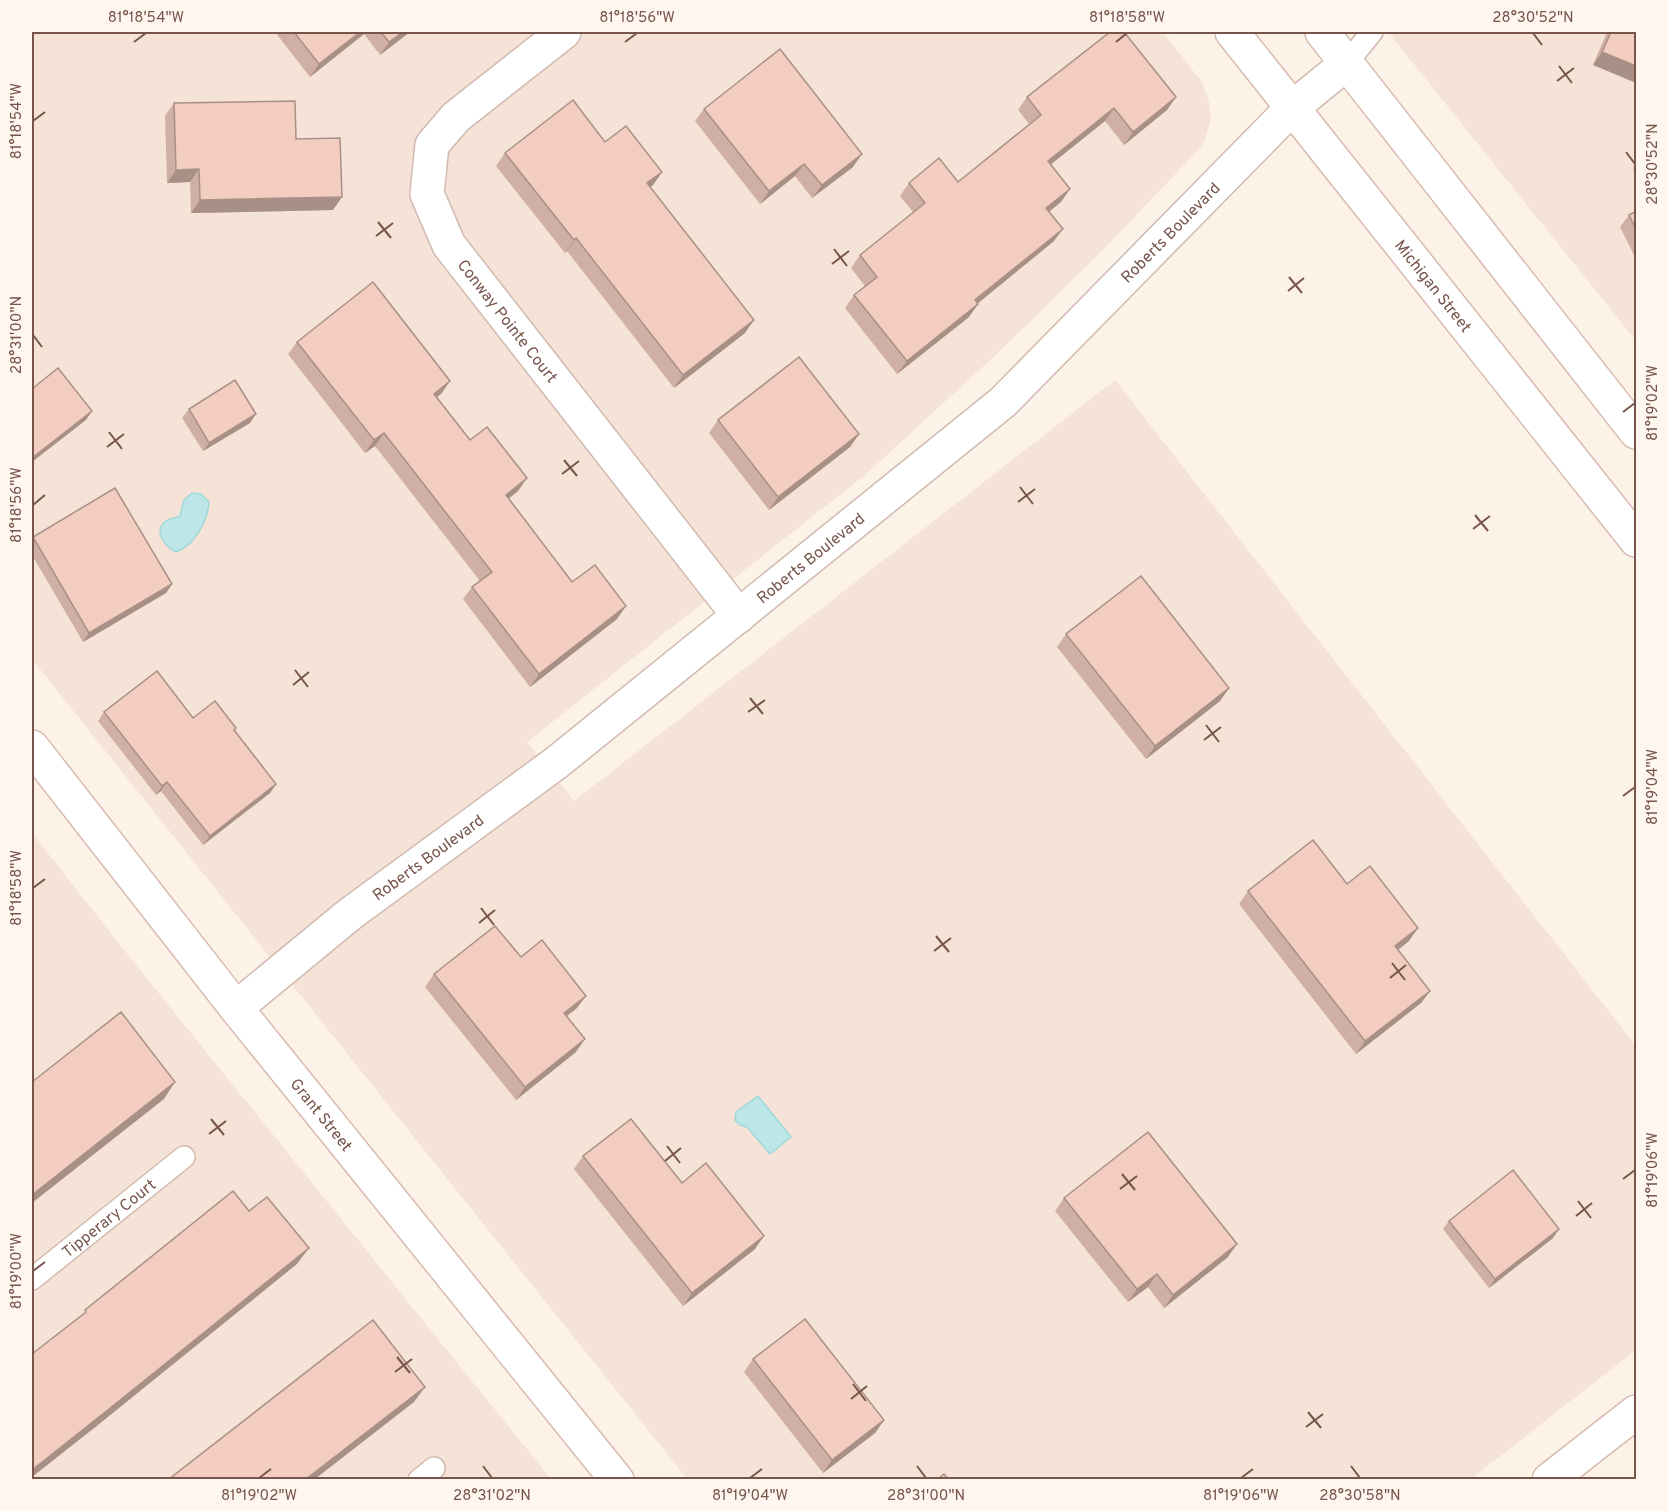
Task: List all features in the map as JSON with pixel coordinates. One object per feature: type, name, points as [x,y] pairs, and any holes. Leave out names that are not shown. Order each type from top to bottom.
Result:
[{"type":"street","name":"Conway Pointe Court","points":[[564,32],[456,117],[432,145],[427,194],[449,244],[739,616]]},
{"type":"street","name":"Michigan Street","points":[[1232,32],[1636,540]]},
{"type":"street","points":[[1322,32],[1636,432]]},
{"type":"street","name":"Roberts Boulevard","points":[[236,1008],[351,914],[556,763],[1003,402],[1292,108],[1346,64]]},
{"type":"street","name":"Grant Street","points":[[32,747],[236,1008],[617,1479]]},
{"type":"street","points":[[1549,1479],[1636,1412]]},
{"type":"lane","points":[[1346,64],[1372,32]]},
{"type":"lane","name":"Tipperary Court","points":[[32,1279],[184,1157]]},
{"type":"shaded area","points":[[32,32],[1163,32],[1201,81],[1209,101],[1211,119],[1203,145],[1103,250],[1000,351],[865,475],[527,742],[574,801],[1115,380],[1636,1046],[1636,1350],[1471,1479],[687,1479],[32,659]]},
{"type":"shaded area","points":[[1388,32],[1636,32],[1636,341],[1429,83]]},
{"type":"shaded area","points":[[32,833],[132,960],[551,1479],[32,1479]]},
{"type":"water","points":[[192,493],[201,494],[209,502],[206,517],[194,539],[176,552],[165,543],[160,529],[166,521],[180,516],[184,500]]},
{"type":"water","points":[[758,1096],[791,1137],[770,1154],[747,1127],[735,1120],[736,1112]]},
{"type":"building","points":[[294,32],[360,32],[319,64]]},
{"type":"building","points":[[381,32],[403,32],[389,42]]},
{"type":"building","points":[[1110,32],[1124,32],[1176,97],[1133,132],[1114,108],[1048,161],[1070,189],[1046,208],[1063,229],[975,300],[978,304],[907,361],[854,295],[877,277],[860,255],[925,203],[909,183],[939,158],[958,182],[1041,115],[1027,97]]},
{"type":"building","points":[[1611,32],[1636,32],[1636,66],[1602,52]]},
{"type":"building","points":[[780,49],[862,154],[822,185],[804,164],[769,191],[704,109]]},
{"type":"building","points":[[573,100],[605,142],[626,126],[662,172],[647,183],[754,320],[683,375],[576,238],[574,240],[505,153]]},
{"type":"building","points":[[295,101],[296,139],[340,138],[342,197],[200,200],[199,169],[176,170],[174,103]]},
{"type":"building","points":[[1636,211],[1636,229],[1629,215]]},
{"type":"building","points":[[373,282],[450,381],[434,394],[470,440],[487,427],[527,478],[506,495],[572,582],[595,565],[626,606],[539,674],[472,587],[492,572],[384,433],[374,440],[297,342]]},
{"type":"building","points":[[799,357],[859,434],[778,497],[718,420]]},
{"type":"building","points":[[58,368],[92,411],[32,458],[32,389]]},
{"type":"building","points":[[235,380],[256,414],[209,443],[189,409]]},
{"type":"building","points":[[115,488],[172,584],[89,633],[33,537]]},
{"type":"building","points":[[1141,576],[1229,688],[1155,746],[1066,634]]},
{"type":"building","points":[[157,671],[193,718],[215,701],[236,728],[234,730],[276,784],[210,836],[167,782],[162,786],[104,712]]},
{"type":"building","points":[[1313,840],[1347,884],[1370,866],[1418,928],[1395,946],[1430,991],[1365,1041],[1248,891]]},
{"type":"building","points":[[495,926],[521,957],[542,940],[586,996],[564,1013],[585,1039],[525,1087],[434,974]]},
{"type":"building","points":[[121,1012],[175,1082],[32,1195],[32,1082]]},
{"type":"building","points":[[631,1119],[682,1183],[706,1163],[764,1236],[692,1293],[583,1156]]},
{"type":"building","points":[[1148,1132],[1237,1244],[1173,1295],[1157,1274],[1137,1289],[1064,1198]]},
{"type":"building","points":[[1513,1170],[1559,1229],[1495,1279],[1449,1221]]},
{"type":"building","points":[[233,1191],[249,1211],[267,1197],[309,1248],[32,1470],[32,1354]]},
{"type":"building","points":[[805,1319],[884,1420],[832,1460],[753,1359]]},
{"type":"building","points":[[373,1320],[425,1387],[306,1479],[169,1479]]},
{"type":"building","points":[[944,1474],[948,1479],[938,1479]]}]
